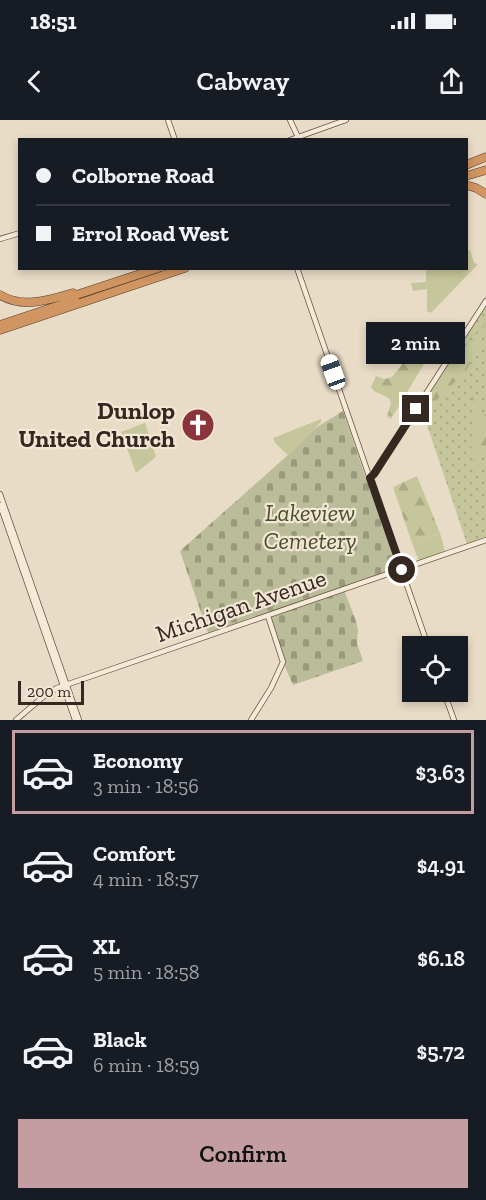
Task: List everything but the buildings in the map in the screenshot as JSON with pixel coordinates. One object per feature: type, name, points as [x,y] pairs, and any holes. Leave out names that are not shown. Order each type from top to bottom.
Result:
[{"type":"highway","points":[[468,170],[486,164]]},
{"type":"highway","points":[[468,170],[486,164]]},
{"type":"highway","points":[[468,186],[486,194]]},
{"type":"highway","points":[[0,320],[152,270]]},
{"type":"highway","points":[[0,328],[165,270]]},
{"type":"highway","points":[[0,328],[172,270]]},
{"type":"highway","points":[[0,328],[179,270]]},
{"type":"highway","points":[[0,295],[16,302],[39,302],[144,273]]},
{"type":"main road","points":[[168,120],[174,138]]},
{"type":"main road","points":[[290,120],[295,138]]},
{"type":"main road","points":[[298,138],[346,120]]},
{"type":"main road","points":[[0,239],[18,234]]},
{"type":"main road","points":[[298,270],[425,636]]},
{"type":"main road","points":[[370,478],[486,301]]},
{"type":"main road","points":[[0,494],[77,720]]},
{"type":"main road","points":[[0,505],[65,686]]},
{"type":"main road","name":"Michigan Avenue","points":[[16,720],[54,690],[486,540]]},
{"type":"main road","points":[[394,572],[399,563]]},
{"type":"main road","points":[[251,720],[271,688],[283,662],[268,616]]},
{"type":"main road","points":[[43,697],[58,683],[56,666]]},
{"type":"main road","points":[[448,702],[454,720]]},
{"type":"green space","points":[[470,250],[474,263],[478,264],[431,313],[427,311],[427,289],[413,291],[411,283],[426,282],[426,270],[468,270],[468,251]]},
{"type":"green space","points":[[486,303],[486,537],[467,544],[420,404]]},
{"type":"green space","points":[[486,322],[479,348],[464,373],[430,407],[423,408],[420,404],[457,346],[468,350]]},
{"type":"green space","points":[[421,341],[433,349],[391,419],[387,417],[391,403],[389,398],[374,391],[371,387],[376,376],[385,379],[392,377],[403,363],[400,353],[414,352]]},
{"type":"green space","points":[[475,395],[476,402],[480,404],[482,419],[486,414],[486,445],[476,472],[471,445],[471,440],[476,433],[472,396]]},
{"type":"green space","name":"Lakeview Cemetery","points":[[343,411],[396,566],[395,569],[343,587],[356,621],[357,643],[363,661],[293,685],[283,662],[269,611],[208,633],[180,551],[314,429]]},
{"type":"green space","points":[[321,419],[321,422],[288,455],[273,438]]},
{"type":"green space","points":[[145,423],[156,457],[136,473],[121,432]]},
{"type":"green space","points":[[417,476],[440,533],[412,543],[393,487]]},
{"type":"green space","points":[[440,533],[445,551],[419,561],[412,543]]},
{"type":"place","name":"Dunlop United Church","points":[[198,425]]},
{"type":"route","points":[[402,570],[370,478],[416,409]]}]
